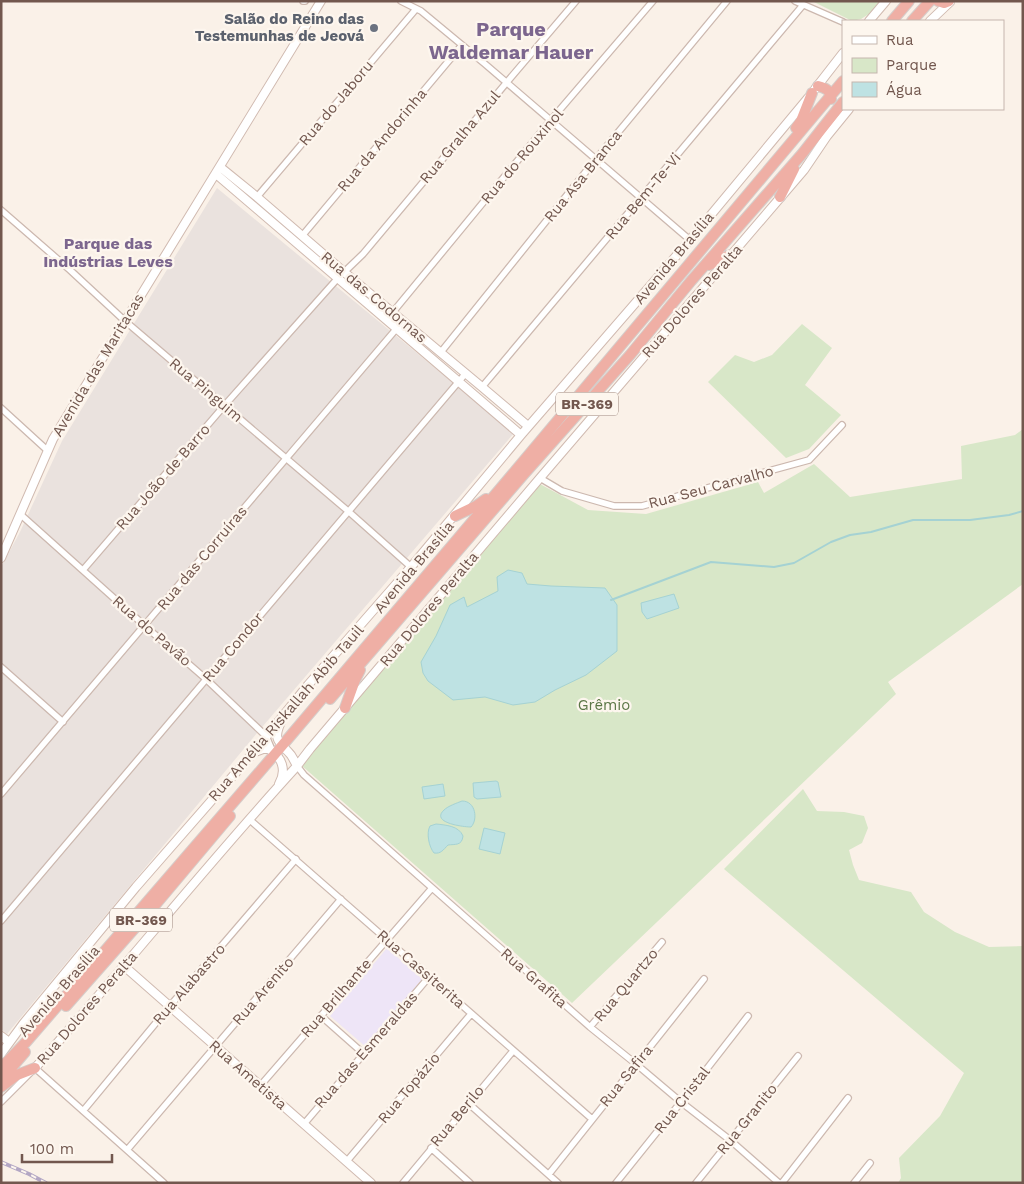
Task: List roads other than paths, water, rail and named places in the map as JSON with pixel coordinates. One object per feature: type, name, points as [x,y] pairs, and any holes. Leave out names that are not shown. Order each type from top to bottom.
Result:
[{"type":"highway","points":[[893,20],[909,1]]},
{"type":"highway","points":[[913,20],[930,1]]},
{"type":"highway","points":[[938,1],[944,3],[949,1]]},
{"type":"highway","points":[[766,172],[822,90],[842,73]]},
{"type":"highway","name":"Avenida Brasília","points":[[1,1080],[150,911],[766,172],[822,90],[842,81]]},
{"type":"highway","points":[[813,138],[831,103],[822,90]]},
{"type":"highway","name":"Avenida Brasília","points":[[1,1068],[27,1041],[630,355],[691,281],[802,154],[842,103]]},
{"type":"highway","points":[[780,197],[802,154]]},
{"type":"highway","points":[[691,281],[712,263],[731,255]]},
{"type":"highway","points":[[454,516],[476,506],[511,476]]},
{"type":"highway","points":[[345,708],[355,680],[377,644]]},
{"type":"highway","points":[[1,1087],[17,1075],[35,1068]]},
{"type":"street","name":"Avenida das Maritacas","points":[[1,558],[53,439],[321,1]]},
{"type":"street","points":[[401,1],[420,11],[507,82],[690,240]]},
{"type":"street","name":"Rua Gralha Azul","points":[[341,275],[363,254],[576,1]]},
{"type":"street","name":"Rua do Rouxinol","points":[[393,312],[551,120],[653,1]]},
{"type":"street","name":"Rua Asa Branca","points":[[440,352],[727,1]]},
{"type":"street","points":[[795,1],[842,22]]},
{"type":"street","points":[[870,20],[886,1]]},
{"type":"street","points":[[931,20],[949,1]]},
{"type":"street","name":"Rua Bem-Te-Vi","points":[[482,386],[803,5]]},
{"type":"street","name":"Rua do Jaboru","points":[[257,197],[416,9]]},
{"type":"street","points":[[833,18],[842,26]]},
{"type":"street","name":"Rua da Andorinha","points":[[302,236],[462,45]]},
{"type":"street","name":"Rua Amélia Riskallah Abib Tauil","points":[[1,1054],[136,887],[411,567],[528,426],[822,90],[842,55]]},
{"type":"street","name":"Rua Dolores Peralta","points":[[1,1102],[35,1068],[83,1014],[297,766],[540,478],[804,170],[826,136],[848,110]]},
{"type":"street","name":"Rua das Codornas","points":[[218,171],[257,197],[302,236],[378,313],[521,435]]},
{"type":"street","name":"Rua das Codornas","points":[[218,171],[282,232],[393,312],[528,426]]},
{"type":"street","name":"Rua Pinguim","points":[[1,210],[125,321],[411,567]]},
{"type":"street","points":[[282,232],[288,224]]},
{"type":"street","name":"Rua João de Barro","points":[[83,570],[224,406],[341,275]]},
{"type":"street","points":[[378,313],[384,305]]},
{"type":"street","name":"Rua das Corruíras","points":[[1,794],[404,321]]},
{"type":"street","name":"Rua Condor","points":[[1,921],[466,373]]},
{"type":"street","points":[[1,408],[47,450]]},
{"type":"street","name":"Rua Seu Carvalho","points":[[540,478],[562,491],[614,506],[642,506],[810,460],[842,425]]},
{"type":"street","name":"Rua do Pavão","points":[[20,514],[206,679],[281,752]]},
{"type":"street","points":[[1,667],[63,722]]},
{"type":"street","points":[[275,790],[284,770],[277,732],[285,713]]},
{"type":"street","points":[[253,752],[266,748],[298,755],[310,749]]},
{"type":"street","points":[[281,752],[297,766]]},
{"type":"street","name":"Rua Grafita","points":[[297,766],[304,775],[590,1027],[730,1140],[780,1183]]},
{"type":"street","name":"Rua Cassiterita","points":[[250,820],[592,1119]]},
{"type":"street","name":"Rua Alabastro","points":[[83,1111],[296,859]]},
{"type":"street","name":"Rua Brilhante","points":[[260,1086],[432,888]]},
{"type":"street","name":"Rua Arenito","points":[[127,1150],[341,900]]},
{"type":"street","name":"Rua Quartzo","points":[[590,1027],[662,942]]},
{"type":"street","name":"Rua Ametista","points":[[124,966],[371,1183]]},
{"type":"street","name":"Rua das Esmeraldas","points":[[304,1124],[429,977]]},
{"type":"street","name":"Rua Safira","points":[[548,1174],[704,979]]},
{"type":"street","name":"Rua Topázio","points":[[347,1161],[471,1014]]},
{"type":"street","points":[[321,1016],[364,1054]]},
{"type":"street","name":"Rua Cristal","points":[[616,1183],[748,1016]]},
{"type":"street","points":[[1,1036],[9,1042]]},
{"type":"street","name":"Rua Berilo","points":[[402,1183],[513,1051]]},
{"type":"street","name":"Rua Granito","points":[[696,1183],[798,1056]]},
{"type":"street","points":[[35,1068],[164,1183]]},
{"type":"street","points":[[780,1183],[848,1098]]},
{"type":"street","points":[[468,1104],[558,1183]]},
{"type":"street","points":[[430,1148],[470,1183]]},
{"type":"street","points":[[854,1183],[870,1163]]},
{"type":"water","points":[[508,570],[522,573],[527,584],[605,588],[617,605],[617,651],[586,675],[535,702],[513,705],[485,697],[453,700],[428,681],[423,673],[421,662],[436,636],[450,605],[464,597],[467,607],[498,591],[497,577]]},
{"type":"water","points":[[674,594],[679,608],[647,619],[642,612],[641,603]]},
{"type":"water","points":[[498,782],[501,797],[477,799],[474,797],[473,783]]},
{"type":"water","points":[[443,784],[445,796],[424,799],[422,787]]},
{"type":"water","points":[[462,801],[467,802],[473,807],[475,820],[471,827],[450,823],[441,818],[444,810]]},
{"type":"water","points":[[436,824],[458,830],[463,836],[461,841],[458,844],[448,845],[440,852],[434,853],[429,844],[428,832],[430,826]]},
{"type":"water","points":[[484,828],[505,833],[500,854],[479,849]]},
{"type":"waterway","points":[[611,600],[711,562],[774,567],[794,563],[831,542],[850,535],[871,532],[913,520],[970,520],[1009,515],[1023,511]]},
{"type":"railway","points":[[1,1162],[46,1183]]},
{"type":"place","name":"Salão do Reino das Testemunhas de Jeová","points":[[374,28]]},
{"type":"district","name":"Parque Waldemar Hauer","points":[[511,40]]},
{"type":"district","name":"Parque das Indústrias Leves","points":[[108,252]]},
{"type":"park label","name":"Grêmio","points":[[604,705]]}]
